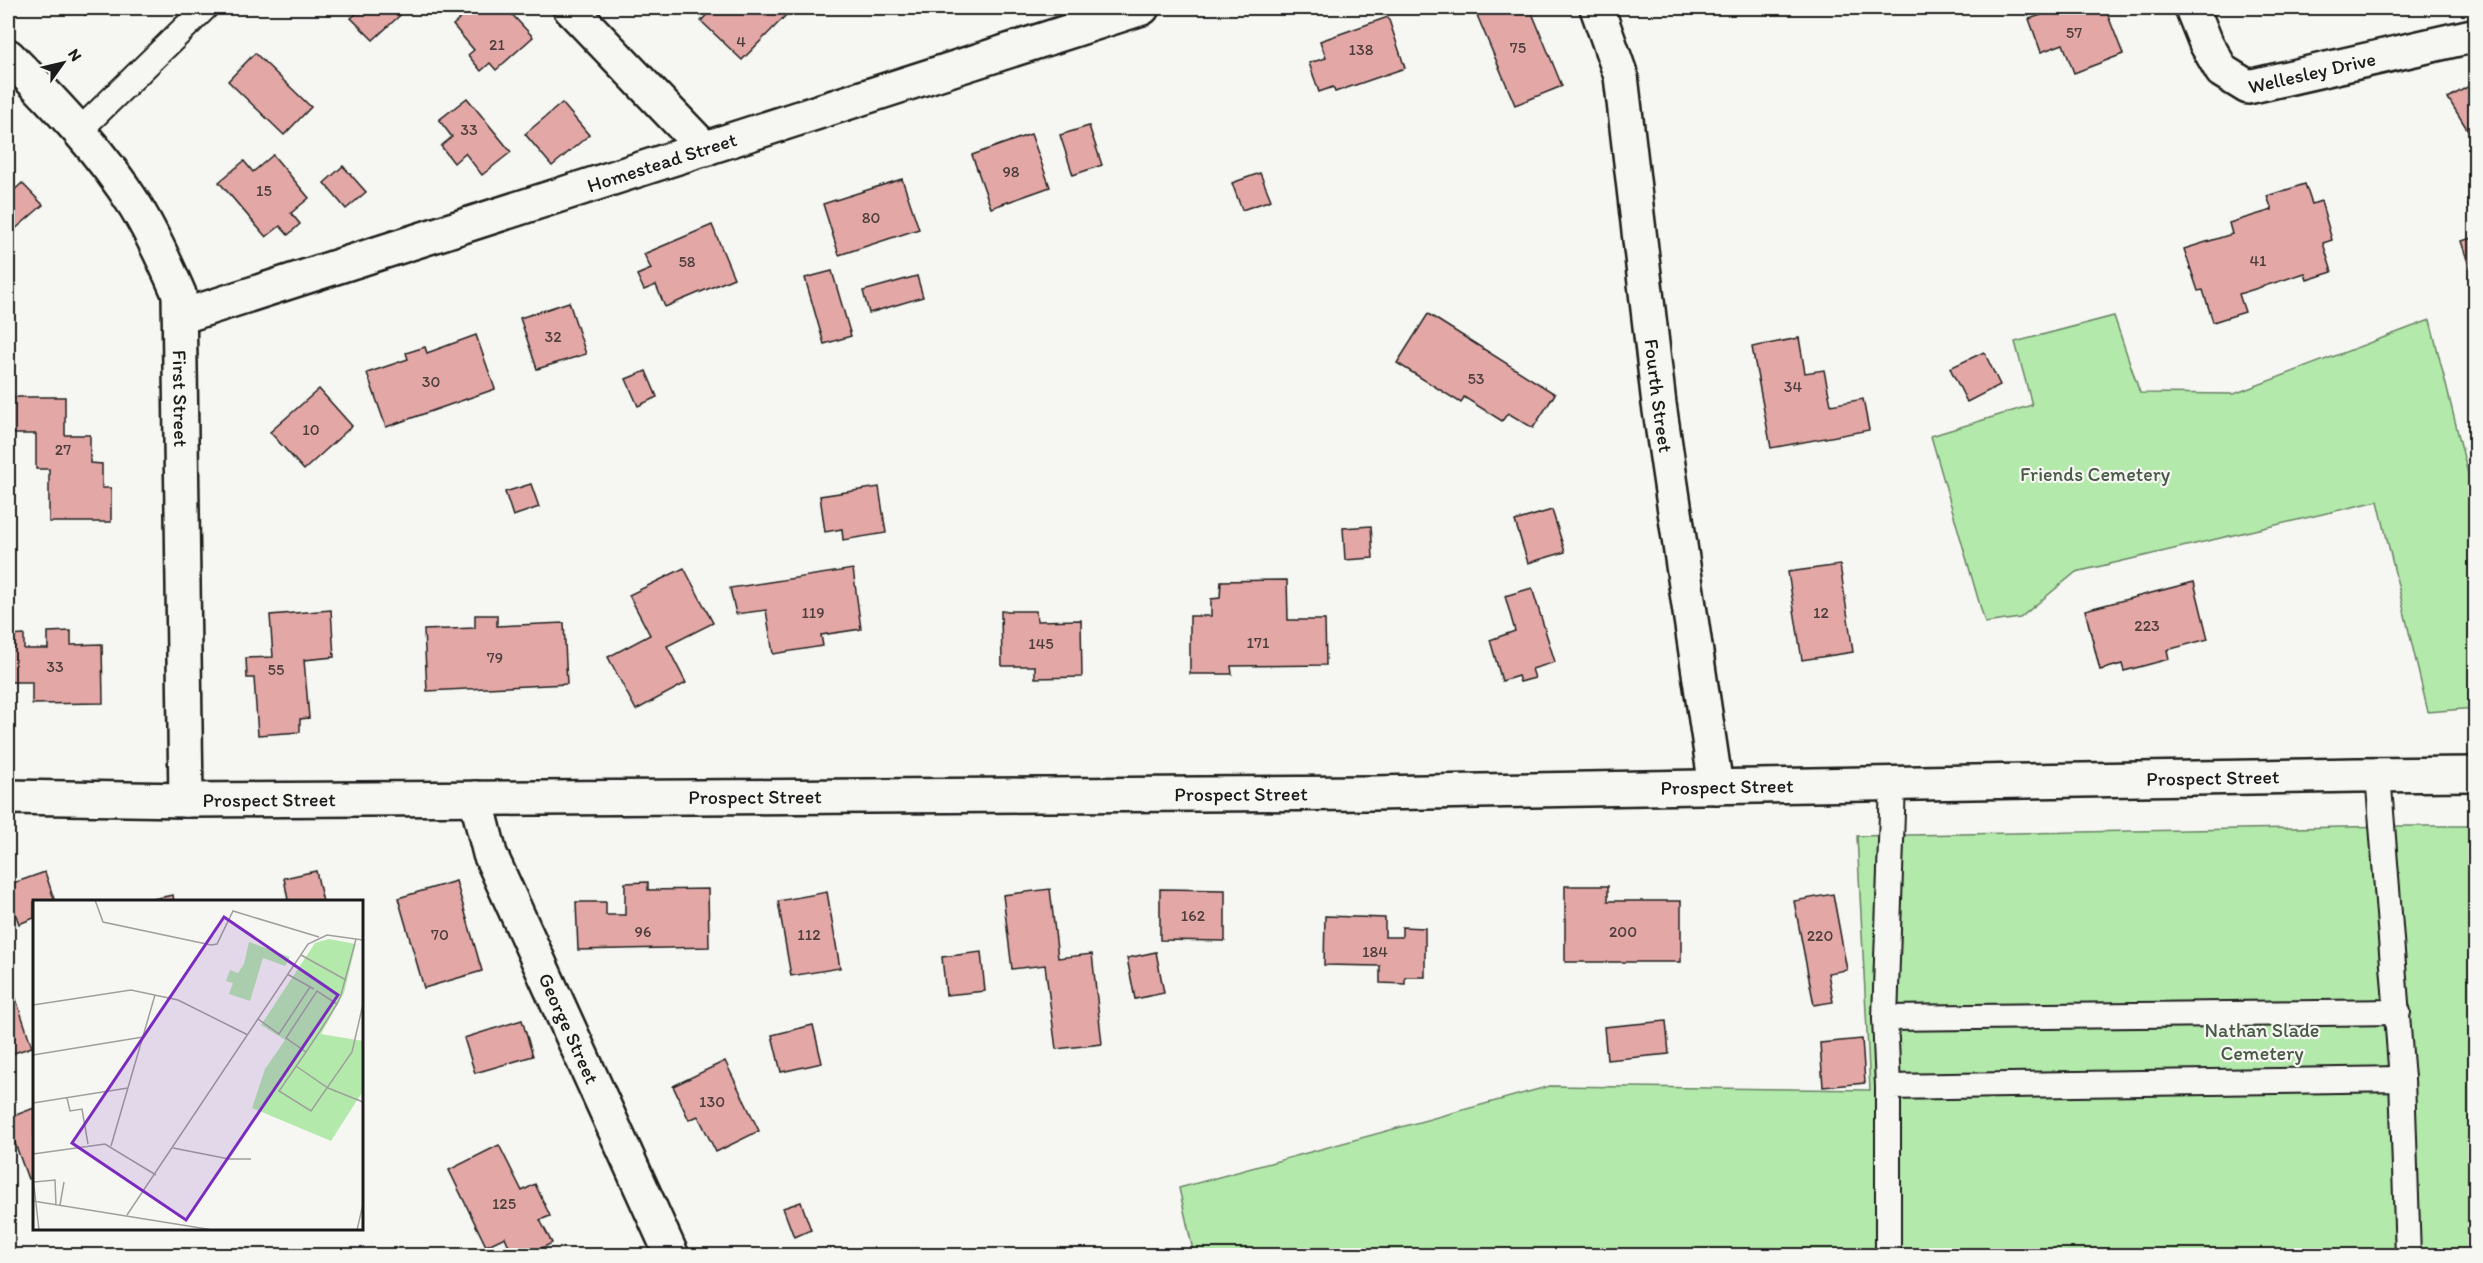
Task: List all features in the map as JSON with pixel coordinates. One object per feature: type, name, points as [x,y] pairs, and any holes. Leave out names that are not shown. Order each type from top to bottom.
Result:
[{"type":"street","points":[[570,8],[705,149]]},
{"type":"street","name":"Homestead Street","points":[[180,317],[1142,8]]},
{"type":"street","name":"Fourth Street","points":[[1597,8],[1621,76],[1659,404],[1716,787]]},
{"type":"street","name":"Wellesley Drive","points":[[2192,8],[2206,43],[2222,71],[2247,87],[2475,35]]},
{"type":"street","name":"First Street","points":[[8,56],[95,150],[135,206],[162,255],[179,294],[186,800]]},
{"type":"street","name":"Prospect Street","points":[[8,797],[186,800],[1373,793],[2475,774]]},
{"type":"street","name":"George Street","points":[[476,798],[490,854],[672,1256]]},
{"type":"lane","points":[[78,132],[205,8]]},
{"type":"lane","points":[[2378,774],[2398,1012],[2408,1256]]},
{"type":"lane","points":[[1888,1256],[1888,1087],[1885,1018],[1893,783]]},
{"type":"lane","points":[[1885,1018],[2398,1012]]},
{"type":"lane","points":[[1888,1087],[2402,1079]]},
{"type":"green space","name":"Friends Cemetery","points":[[2114,316],[2140,393],[2234,394],[2430,320],[2475,502],[2475,708],[2428,712],[2378,501],[2076,572],[2020,618],[1985,623],[1931,436],[2032,405],[2015,342]]},
{"type":"green space","name":"Nathan Slade Cemetery","points":[[2475,826],[2475,1255],[1194,1255],[1179,1188],[1550,1086],[1870,1090],[1857,836]]},
{"type":"building","points":[[78,8],[93,8],[85,15]]},
{"type":"building","points":[[363,8],[408,8],[373,40],[351,18]]},
{"type":"building","points":[[473,8],[506,8],[533,37],[496,70],[490,63],[481,71],[468,55],[474,50],[453,25]]},
{"type":"building","points":[[713,8],[793,8],[742,60],[701,21]]},
{"type":"building","points":[[1474,8],[1530,8],[1562,86],[1515,105]]},
{"type":"building","points":[[2048,8],[2105,8],[2123,54],[2074,73],[2063,44],[2041,52],[2029,19],[2050,12]]},
{"type":"building","points":[[1388,17],[1405,68],[1335,92],[1333,87],[1319,92],[1309,63],[1326,58],[1320,41]]},
{"type":"building","points":[[255,53],[311,107],[284,135],[228,81]]},
{"type":"building","points":[[2476,82],[2476,124],[2467,129],[2448,98]]},
{"type":"building","points":[[467,98],[511,152],[482,175],[465,153],[454,163],[441,146],[452,137],[439,120]]},
{"type":"building","points":[[562,103],[589,135],[552,166],[525,134]]},
{"type":"building","points":[[1089,126],[1102,165],[1073,175],[1060,135]]},
{"type":"building","points":[[1031,134],[1050,187],[991,208],[972,155]]},
{"type":"building","points":[[273,155],[309,198],[291,213],[300,224],[288,235],[280,226],[266,237],[219,182],[244,161],[253,172]]},
{"type":"building","points":[[343,166],[366,192],[346,209],[324,183]]},
{"type":"building","points":[[1260,173],[1271,200],[1242,210],[1232,183]]},
{"type":"building","points":[[902,179],[919,229],[839,255],[823,204]]},
{"type":"building","points":[[22,183],[43,205],[13,231],[8,224],[8,196]]},
{"type":"building","points":[[2305,184],[2312,204],[2321,201],[2332,240],[2323,243],[2332,272],[2307,280],[2305,273],[2239,294],[2245,312],[2213,322],[2203,290],[2198,291],[2184,249],[2232,234],[2229,223],[2272,210],[2267,196]]},
{"type":"building","points":[[2476,203],[2476,229],[2468,205]]},
{"type":"building","points":[[712,225],[734,278],[665,307],[656,285],[644,290],[637,275],[651,269],[644,254]]},
{"type":"building","points":[[2476,237],[2476,287],[2461,241]]},
{"type":"building","points":[[832,271],[851,336],[824,344],[805,278]]},
{"type":"building","points":[[917,276],[923,297],[869,313],[863,291]]},
{"type":"building","points":[[569,302],[586,354],[537,369],[520,318]]},
{"type":"building","points":[[1428,314],[1555,394],[1533,428],[1508,413],[1502,421],[1464,397],[1461,403],[1397,363]]},
{"type":"building","points":[[476,335],[495,389],[386,427],[367,373],[408,359],[406,353],[425,347],[427,353]]},
{"type":"building","points":[[1799,338],[1805,373],[1824,370],[1831,405],[1863,399],[1869,430],[1771,448],[1752,347]]},
{"type":"building","points":[[1984,352],[2000,385],[1967,402],[1950,368]]},
{"type":"building","points":[[646,371],[657,397],[638,406],[626,379]]},
{"type":"building","points":[[319,389],[352,426],[304,470],[270,432]]},
{"type":"building","points":[[8,397],[65,397],[65,435],[90,435],[90,463],[102,464],[102,488],[111,488],[111,522],[49,522],[49,469],[36,469],[36,434],[8,434]]},
{"type":"building","points":[[531,484],[539,507],[513,516],[505,492]]},
{"type":"building","points":[[879,487],[886,533],[843,540],[842,529],[825,532],[820,496]]},
{"type":"building","points":[[1552,510],[1565,552],[1528,563],[1515,521]]},
{"type":"building","points":[[1371,526],[1373,558],[1345,560],[1343,528]]},
{"type":"building","points":[[1840,565],[1853,652],[1802,660],[1788,572]]},
{"type":"building","points":[[684,568],[713,623],[667,646],[686,683],[636,710],[608,657],[650,635],[629,595]]},
{"type":"building","points":[[853,569],[861,629],[821,635],[823,646],[773,654],[766,610],[736,614],[730,588]]},
{"type":"building","points":[[1287,580],[1288,620],[1325,620],[1326,665],[1231,666],[1232,674],[1190,674],[1190,616],[1211,616],[1211,599],[1220,598],[1221,581]]},
{"type":"building","points":[[2194,582],[2208,639],[2167,650],[2169,659],[2124,671],[2122,664],[2100,670],[2085,610]]},
{"type":"building","points":[[1532,588],[1555,662],[1532,669],[1535,678],[1520,682],[1518,676],[1502,681],[1490,640],[1515,631],[1505,596]]},
{"type":"building","points":[[331,610],[334,657],[304,660],[309,718],[300,719],[300,732],[258,735],[254,678],[247,678],[246,658],[273,657],[270,615]]},
{"type":"building","points":[[1001,611],[1036,611],[1037,621],[1081,620],[1082,677],[1035,678],[1035,666],[1002,666]]},
{"type":"building","points":[[475,615],[497,615],[497,626],[564,623],[567,684],[427,691],[424,630],[475,628]]},
{"type":"building","points":[[71,631],[71,645],[102,644],[103,703],[32,704],[32,682],[8,682],[8,636],[24,635],[24,649],[48,649],[48,632]]},
{"type":"building","points":[[316,871],[323,900],[288,900],[284,878]]},
{"type":"building","points":[[45,872],[54,900],[33,900],[33,918],[19,924],[10,898],[8,898],[8,885]]},
{"type":"building","points":[[456,881],[482,971],[424,988],[398,898]]},
{"type":"building","points":[[648,882],[648,890],[708,889],[709,947],[578,950],[576,902],[606,902],[606,915],[625,915],[625,883]]},
{"type":"building","points":[[1565,886],[1608,886],[1608,901],[1681,901],[1681,962],[1565,962]]},
{"type":"building","points":[[1050,889],[1058,958],[1092,954],[1102,1044],[1056,1049],[1045,965],[1012,969],[1003,895]]},
{"type":"building","points":[[1160,889],[1225,890],[1225,941],[1160,940]]},
{"type":"building","points":[[827,892],[840,968],[791,976],[778,901]]},
{"type":"building","points":[[1833,894],[1847,970],[1828,973],[1833,1002],[1814,1005],[1794,901]]},
{"type":"building","points":[[173,895],[174,900],[149,900]]},
{"type":"building","points":[[1325,916],[1385,918],[1385,937],[1402,937],[1402,927],[1425,928],[1425,977],[1405,977],[1405,984],[1380,983],[1380,966],[1324,965]]},
{"type":"building","points":[[981,952],[985,991],[946,995],[942,957]]},
{"type":"building","points":[[1156,952],[1164,993],[1135,999],[1127,958]]},
{"type":"building","points":[[12,987],[32,1047],[8,1055],[8,989]]},
{"type":"building","points":[[522,1020],[533,1056],[475,1073],[464,1038]]},
{"type":"building","points":[[1666,1021],[1669,1054],[1607,1060],[1604,1027]]},
{"type":"building","points":[[813,1025],[822,1063],[781,1072],[772,1035]]},
{"type":"building","points":[[1862,1039],[1865,1083],[1823,1087],[1820,1043]]},
{"type":"building","points":[[725,1061],[759,1131],[716,1152],[698,1116],[689,1120],[673,1086]]},
{"type":"building","points":[[33,1108],[33,1177],[28,1179],[8,1124],[8,1118]]},
{"type":"building","points":[[499,1145],[522,1191],[535,1184],[550,1216],[540,1220],[552,1243],[526,1256],[513,1256],[505,1237],[486,1246],[449,1170]]},
{"type":"building","points":[[801,1202],[811,1230],[794,1237],[783,1208]]}]
